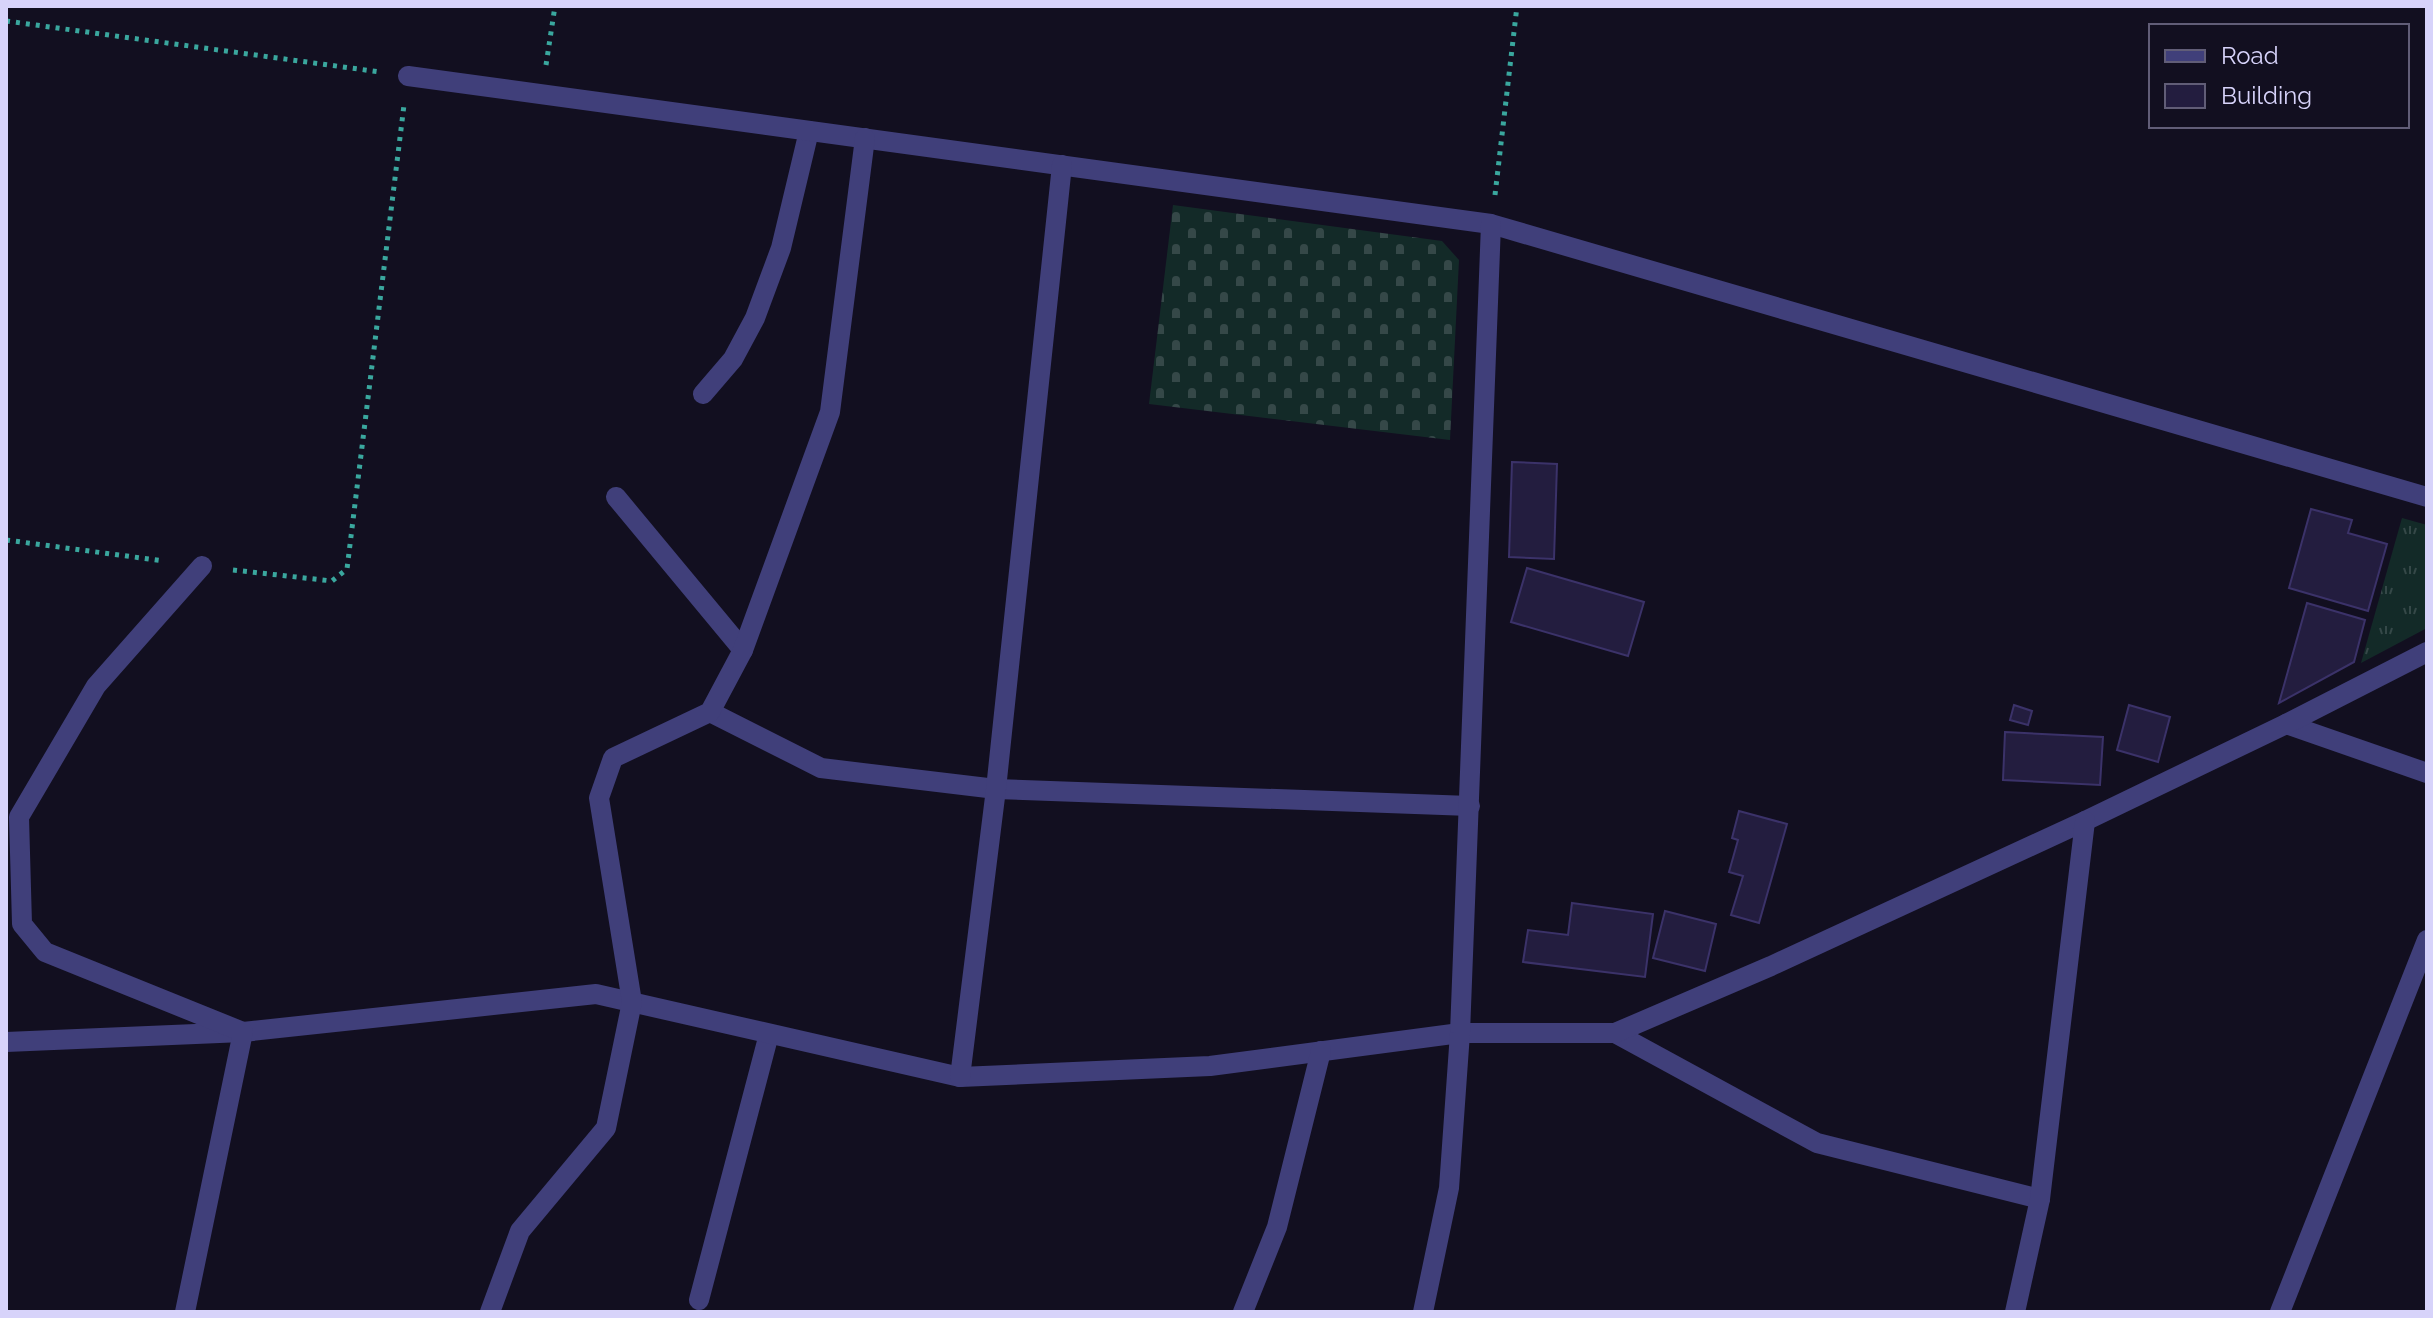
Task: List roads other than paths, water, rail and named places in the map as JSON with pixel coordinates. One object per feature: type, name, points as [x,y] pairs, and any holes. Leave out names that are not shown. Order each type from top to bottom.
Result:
[{"type":"street","points":[[408,76],[1491,224],[2427,497]]},
{"type":"street","points":[[703,394],[733,359],[755,318],[781,248],[809,131]]},
{"type":"street","points":[[490,1312],[520,1231],[606,1128],[632,1002],[599,798],[613,758],[710,712],[743,650],[830,412],[865,138]]},
{"type":"street","points":[[960,1077],[996,789],[1062,165]]},
{"type":"street","points":[[1423,1312],[1449,1188],[1460,1033],[1491,224]]},
{"type":"street","points":[[616,497],[743,650]]},
{"type":"street","points":[[202,566],[96,686],[19,817],[22,924],[45,952],[243,1032]]},
{"type":"street","points":[[6,1042],[243,1032],[596,994],[960,1077],[1210,1066],[1460,1033],[1615,1033],[1771,966],[2085,821],[2427,652]]},
{"type":"street","points":[[710,712],[821,768],[996,789],[1470,806]]},
{"type":"street","points":[[2286,724],[2427,773]]},
{"type":"street","points":[[2015,1312],[2040,1199],[2085,821]]},
{"type":"street","points":[[2280,1312],[2427,940]]},
{"type":"street","points":[[185,1312],[243,1032]]},
{"type":"street","points":[[1615,1033],[1817,1143],[2040,1199]]},
{"type":"street","points":[[699,1300],[769,1034]]},
{"type":"street","points":[[1243,1312],[1277,1227],[1321,1051]]}]
